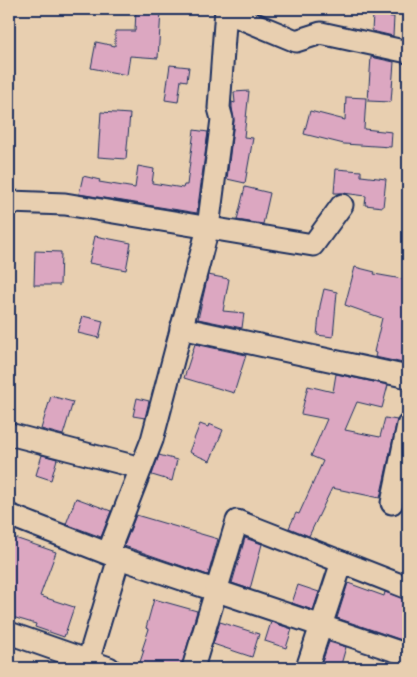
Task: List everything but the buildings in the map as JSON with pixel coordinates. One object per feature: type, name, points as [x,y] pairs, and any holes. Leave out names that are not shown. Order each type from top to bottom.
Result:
[{"type":"street","points":[[87,665],[113,556],[141,468],[152,440],[208,228],[222,119],[219,108],[226,10],[296,40],[321,33],[408,52]]},
{"type":"street","points":[[9,202],[65,204],[313,245],[342,206]]},
{"type":"street","points":[[182,328],[408,377]]},
{"type":"street","points":[[399,491],[408,425]]},
{"type":"street","points":[[9,434],[141,468]]},
{"type":"street","points":[[9,515],[113,556],[408,656]]},
{"type":"street","points":[[193,668],[237,521],[408,588]]},
{"type":"street","points":[[307,668],[342,562]]},
{"type":"street","points":[[9,633],[87,665],[109,668]]}]
